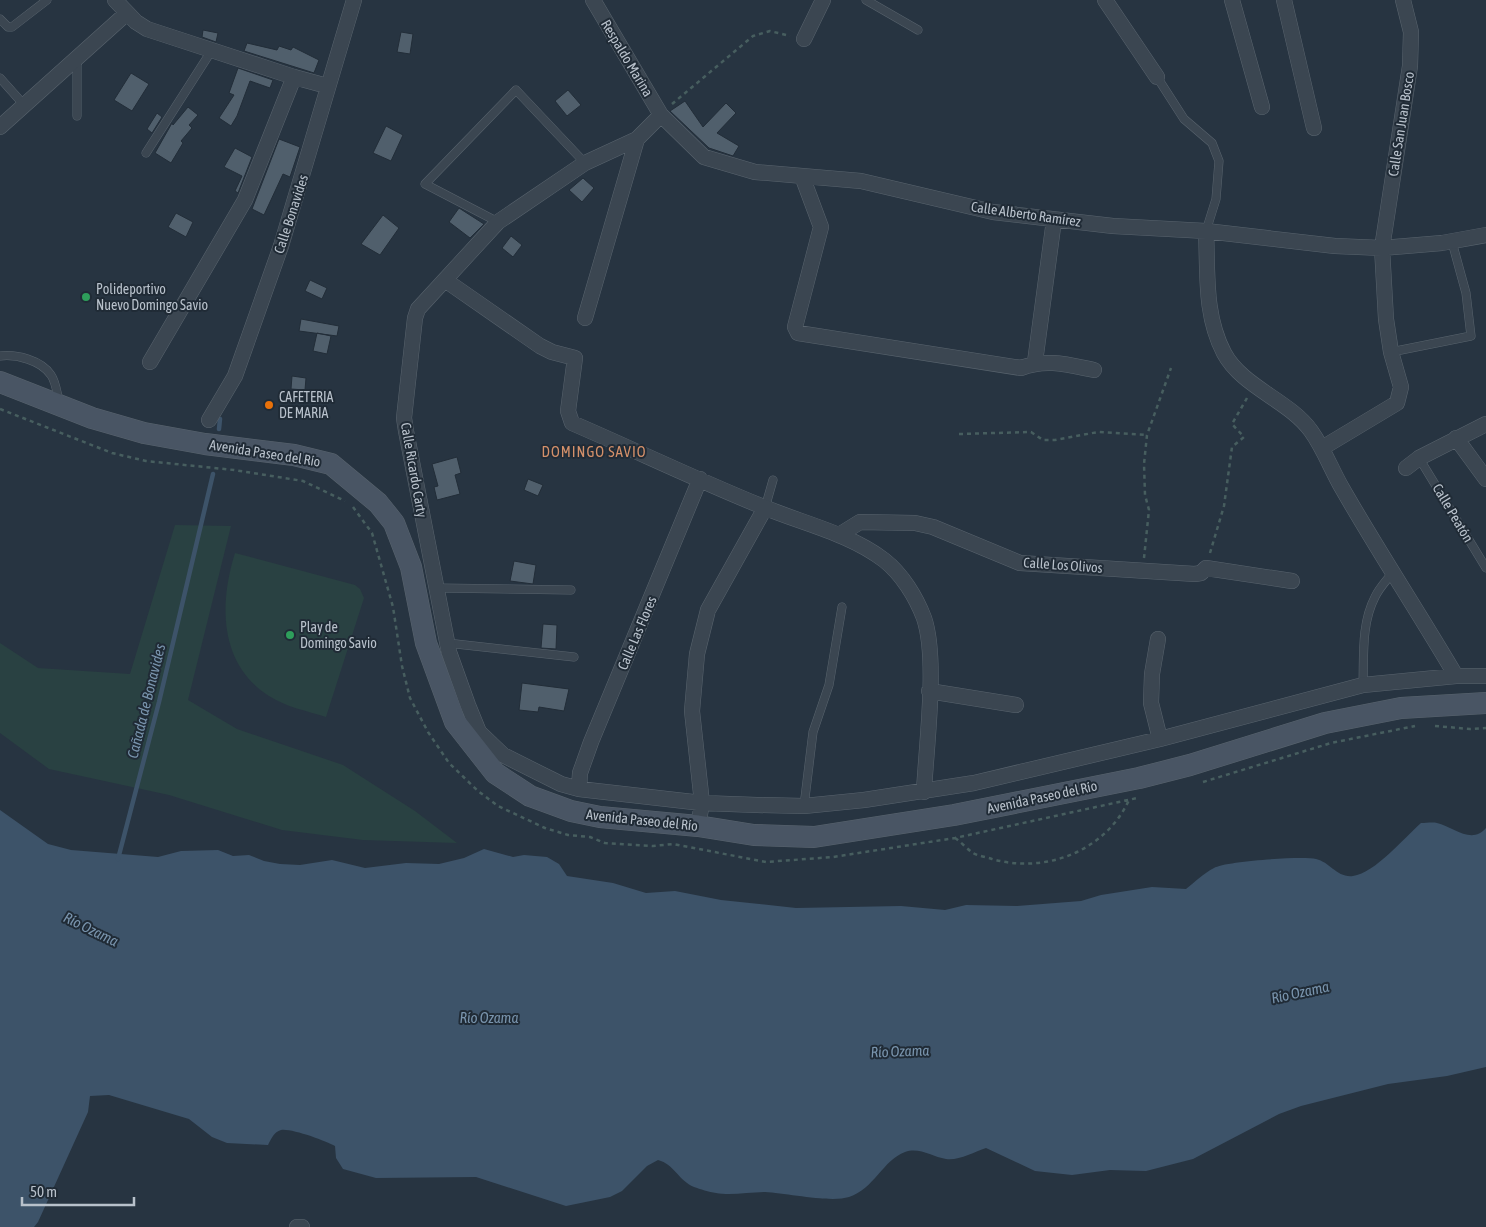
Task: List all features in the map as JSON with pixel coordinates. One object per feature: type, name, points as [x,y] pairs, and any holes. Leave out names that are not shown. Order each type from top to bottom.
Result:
[{"type":"street","points":[[115,0],[127,13],[147,29],[327,86]]},
{"type":"street","name":"Calle Bonavides","points":[[209,420],[235,376],[274,265],[311,149],[327,86],[354,0]]},
{"type":"street","name":"Respaldo Marina","points":[[593,0],[661,115]]},
{"type":"street","points":[[804,39],[823,0]]},
{"type":"street","points":[[1105,0],[1157,77]]},
{"type":"street","points":[[1232,0],[1262,107]]},
{"type":"street","points":[[1284,0],[1314,128]]},
{"type":"street","name":"Calle San Juan Bosco","points":[[1322,448],[1397,403],[1401,387],[1391,352],[1383,286],[1382,248],[1410,66],[1411,32],[1402,0]]},
{"type":"street","points":[[0,127],[127,13]]},
{"type":"street","points":[[150,362],[245,200],[294,77]]},
{"type":"street","name":"Calle Ricardo Carty","points":[[579,789],[561,784],[503,755],[479,732],[468,705],[447,643],[404,418],[415,318],[418,309],[498,222],[585,163],[637,139],[661,115]]},
{"type":"street","name":"Calle Alberto Ramírez","points":[[661,115],[704,156],[755,172],[861,181],[993,212],[1113,226],[1206,231],[1335,246],[1382,248],[1452,242],[1486,235]]},
{"type":"street","points":[[585,318],[637,139]]},
{"type":"street","points":[[802,176],[821,227],[795,327],[798,333],[1021,368],[1035,362],[1056,362],[1094,370]]},
{"type":"street","points":[[1035,362],[1054,220]]},
{"type":"street","points":[[1206,231],[1208,306],[1214,330],[1225,356],[1254,386],[1296,415],[1310,430],[1322,448],[1341,487],[1456,676]]},
{"type":"street","points":[[446,280],[540,346],[552,352],[575,358],[568,411],[572,423],[765,508],[839,535],[883,559],[907,585],[924,618],[930,646],[924,792]]},
{"type":"street","name":"Avenida Paseo del Río","points":[[0,382],[92,418],[144,433],[205,444],[294,455],[332,464],[378,503],[394,523],[411,567],[426,643],[455,722],[495,773],[530,796],[571,811],[600,817],[698,826],[754,835],[814,837],[954,815],[1139,778],[1190,765],[1334,721],[1401,708],[1486,703]]},
{"type":"street","points":[[1406,468],[1419,458],[1486,424]]},
{"type":"street","points":[[1456,438],[1486,479]]},
{"type":"street","name":"Calle Las Flores","points":[[579,789],[580,773],[592,742],[700,479]]},
{"type":"street","points":[[698,826],[702,803],[692,711],[697,654],[708,610],[765,508]]},
{"type":"street","name":"Calle Los Olivos","points":[[839,535],[860,522],[915,523],[933,527],[1020,563],[1143,569],[1195,574],[1201,573],[1206,568]]},
{"type":"street","points":[[1206,568],[1292,581]]},
{"type":"street","points":[[1158,639],[1151,696],[1160,739]]},
{"type":"street","name":"Avenida Paseo del Río","points":[[579,789],[702,803],[804,806],[924,792],[974,783],[1160,739],[1364,685],[1456,676],[1486,676]]},
{"type":"street","points":[[929,691],[1016,705]]},
{"type":"street","points":[[297,1227],[302,1227]]},
{"type":"lane","points":[[0,19],[8,27],[12,27],[47,0]]},
{"type":"lane","points":[[866,0],[918,30]]},
{"type":"lane","points":[[146,153],[212,50]]},
{"type":"lane","points":[[76,59],[77,116]]},
{"type":"lane","points":[[1157,77],[1184,119],[1212,143],[1219,161],[1216,199],[1206,231]]},
{"type":"lane","points":[[0,78],[25,106]]},
{"type":"lane","points":[[498,222],[425,184],[516,90],[585,163]]},
{"type":"lane","points":[[1391,352],[1471,336],[1466,293],[1452,242]]},
{"type":"lane","points":[[0,356],[10,355],[44,366],[52,376],[60,406]]},
{"type":"lane","name":"Calle Peatón","points":[[1419,458],[1486,568]]},
{"type":"lane","points":[[765,508],[773,480]]},
{"type":"lane","points":[[1364,685],[1366,626],[1369,610],[1376,596],[1394,572]]},
{"type":"lane","points":[[437,588],[571,590]]},
{"type":"lane","points":[[804,806],[812,732],[829,685],[842,607]]},
{"type":"lane","points":[[447,643],[574,657]]},
{"type":"path","points":[[661,115],[680,94],[753,36],[770,31],[804,39]]},
{"type":"path","points":[[1143,569],[1149,510],[1145,494],[1144,464],[1147,435],[1171,368]]},
{"type":"path","points":[[1206,568],[1224,506],[1232,447],[1244,437],[1232,424],[1254,386]]},
{"type":"path","points":[[959,434],[1031,432],[1043,440],[1055,440],[1098,432],[1147,435]]},
{"type":"path","points":[[956,838],[974,853],[1011,864],[1057,861],[1087,846],[1113,826],[1129,800]]},
{"type":"green space","points":[[175,525],[231,526],[188,700],[237,729],[343,765],[415,811],[457,843],[363,840],[282,830],[169,795],[49,769],[0,733],[0,643],[38,668],[130,674]]},
{"type":"green space","name":"Play de Domingo Savio","points":[[235,553],[355,585],[360,589],[364,598],[326,717],[282,703],[269,696],[253,683],[240,667],[232,650],[227,632],[226,612],[230,572]]},
{"type":"water","name":"Río Ozama","points":[[0,810],[48,844],[71,850],[158,857],[181,851],[218,850],[233,856],[249,855],[264,861],[280,864],[300,865],[332,860],[365,868],[406,863],[439,864],[464,858],[484,849],[513,857],[524,855],[547,857],[559,864],[567,876],[613,883],[646,893],[675,891],[721,900],[796,908],[901,906],[945,910],[966,905],[1017,906],[1081,901],[1101,895],[1152,887],[1186,889],[1203,875],[1221,865],[1264,860],[1316,859],[1342,875],[1353,876],[1371,869],[1380,862],[1421,823],[1437,823],[1469,835],[1481,833],[1486,828],[1486,1067],[1447,1076],[1388,1084],[1301,1106],[1279,1114],[1193,1159],[1146,1171],[1110,1170],[1072,1175],[1035,1171],[986,1148],[951,1159],[941,1158],[921,1151],[910,1151],[890,1161],[858,1193],[841,1199],[831,1199],[765,1192],[722,1194],[710,1192],[694,1187],[684,1181],[668,1165],[658,1160],[647,1166],[622,1191],[610,1197],[566,1206],[476,1177],[376,1178],[343,1169],[336,1158],[335,1146],[300,1133],[281,1130],[275,1134],[268,1145],[227,1143],[212,1137],[189,1119],[109,1095],[90,1096],[88,1112],[38,1222],[34,1227],[0,1227]]},
{"type":"building","points":[[203,30],[218,33],[216,42],[202,37]]},
{"type":"building","points":[[401,32],[413,34],[410,54],[397,52]]},
{"type":"building","points":[[247,43],[277,50],[279,46],[291,50],[293,47],[319,60],[314,73],[244,51]]},
{"type":"building","points":[[238,68],[273,80],[270,88],[250,81],[237,116],[231,126],[219,118],[234,95],[229,93]]},
{"type":"building","points":[[131,73],[149,84],[132,111],[114,100]]},
{"type":"building","points":[[568,90],[581,105],[567,116],[555,101]]},
{"type":"building","points":[[685,101],[703,127],[726,103],[736,113],[717,133],[739,146],[733,156],[709,148],[670,111]]},
{"type":"building","points":[[188,107],[198,115],[189,125],[192,128],[181,141],[183,143],[171,163],[155,153],[172,123],[173,125]]},
{"type":"building","points":[[157,113],[162,117],[152,133],[147,129]]},
{"type":"building","points":[[386,126],[403,135],[391,161],[373,153]]},
{"type":"building","points":[[279,139],[300,147],[290,177],[283,174],[264,215],[252,209]]},
{"type":"building","points":[[235,148],[252,157],[238,193],[235,191],[242,176],[224,167]]},
{"type":"building","points":[[583,178],[594,188],[582,202],[569,190]]},
{"type":"building","points":[[459,208],[484,224],[470,238],[449,222]]},
{"type":"building","points":[[176,213],[193,222],[186,237],[168,227]]},
{"type":"building","points":[[383,215],[399,228],[380,255],[361,244]]},
{"type":"building","points":[[511,236],[522,245],[513,257],[502,248]]},
{"type":"building","points":[[310,280],[327,288],[322,299],[305,291]]},
{"type":"building","points":[[301,319],[339,326],[337,336],[299,331]]},
{"type":"building","points":[[317,333],[331,336],[327,354],[313,351]]},
{"type":"building","points":[[292,376],[306,378],[305,390],[291,389]]},
{"type":"building","points":[[457,457],[461,473],[455,475],[460,494],[437,500],[434,487],[438,486],[432,464]]},
{"type":"building","points":[[528,479],[543,485],[538,496],[524,490]]},
{"type":"building","points":[[514,561],[536,565],[533,584],[510,581]]},
{"type":"building","points":[[543,624],[557,625],[556,649],[541,648]]},
{"type":"building","points":[[522,683],[569,689],[564,711],[539,707],[538,712],[519,710]]},
{"type":"waterway","name":"Cañada de Bonavides","points":[[219,429],[220,419]]},
{"type":"waterway","name":"Cañada de Bonavides","points":[[118,859],[159,702],[213,474]]},
{"type":"place","name":"Polideportivo Nuevo Domingo Savio","points":[[86,297]]},
{"type":"place","name":"CAFETERIA DE MARIA","points":[[269,405]]},
{"type":"place","name":"Play de Domingo Savio","points":[[290,635]]},
{"type":"district","name":"DOMINGO SAVIO","points":[[594,451]]}]
